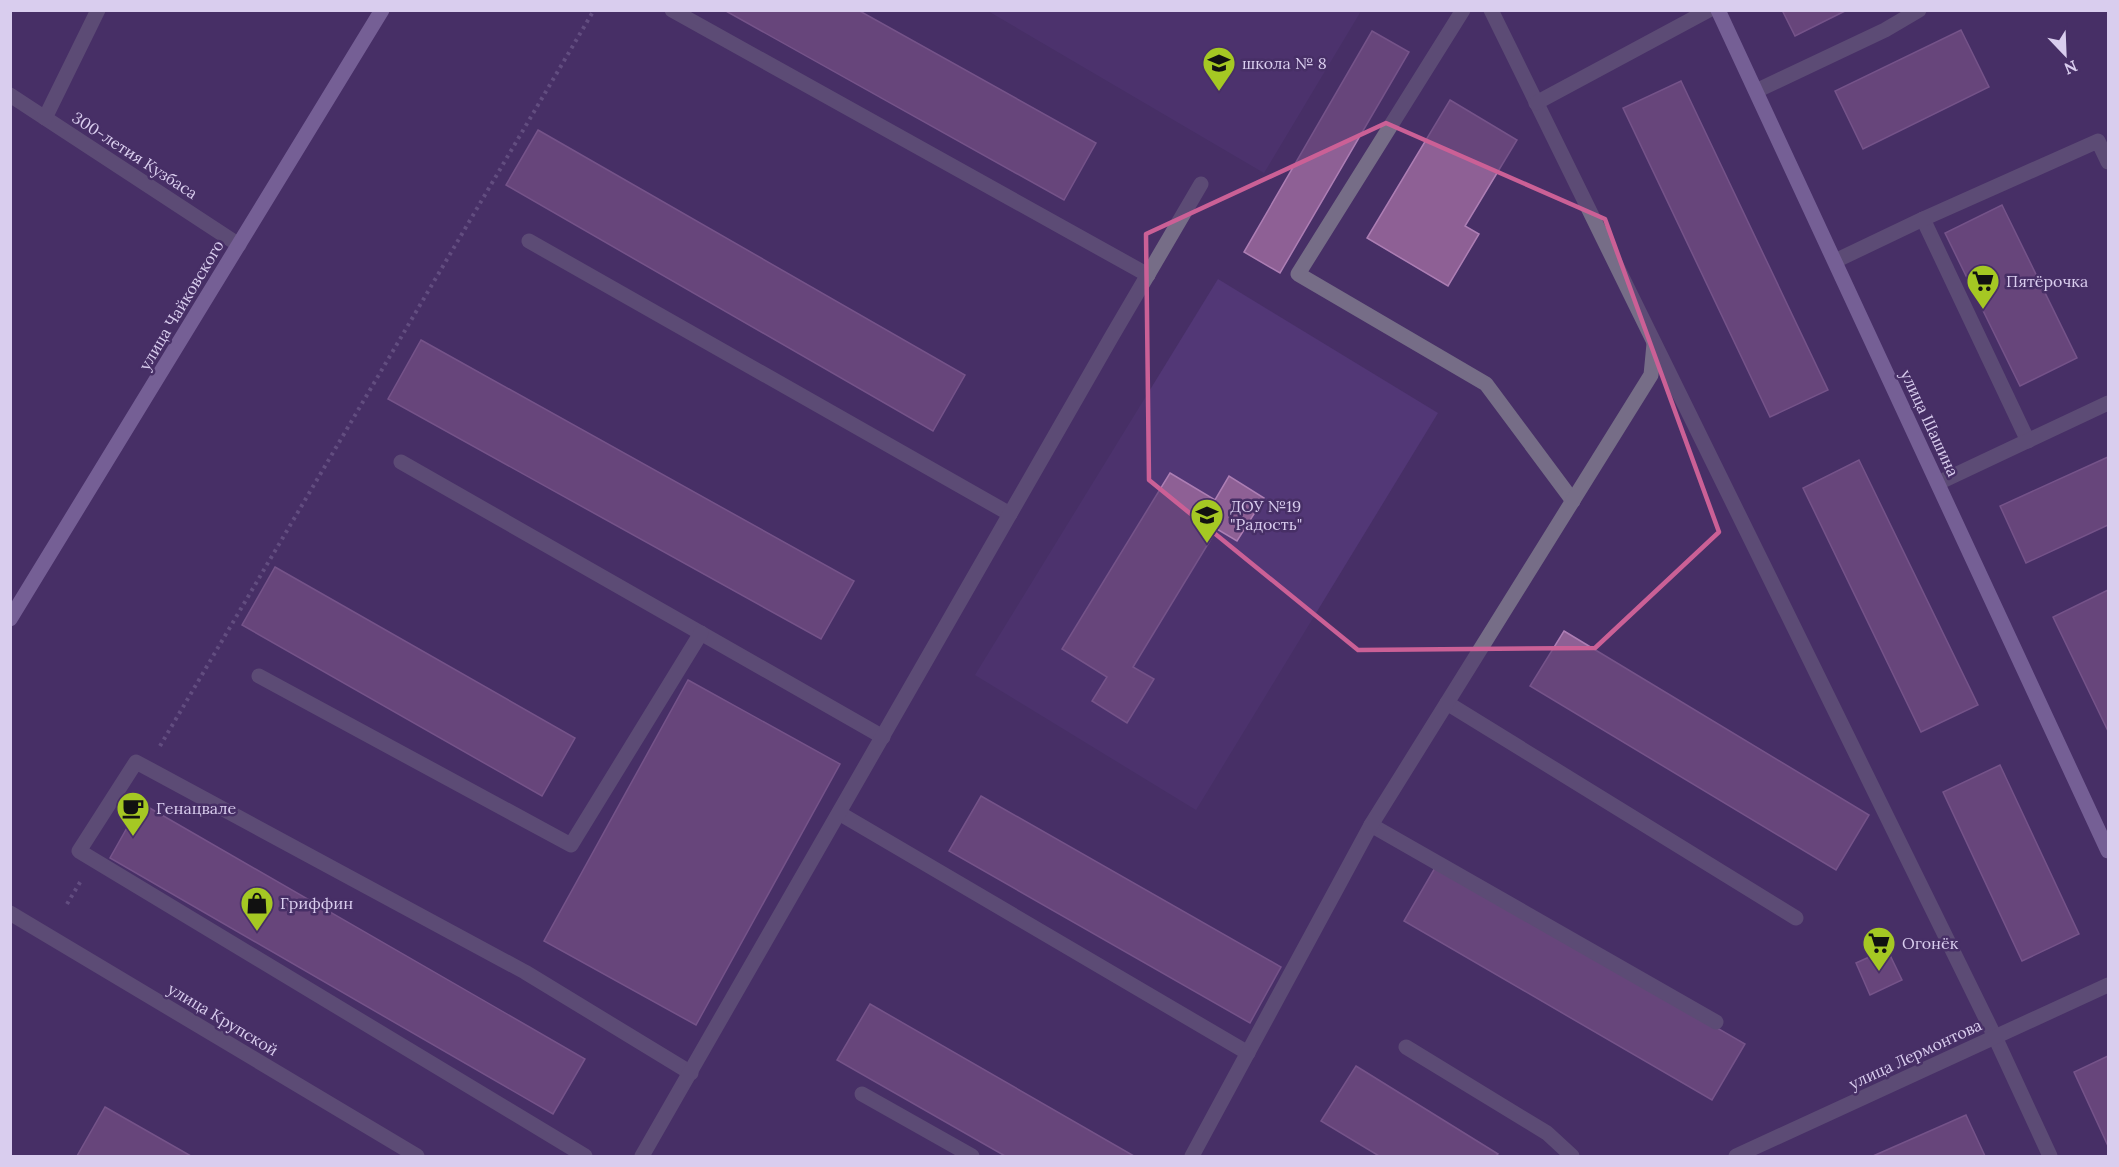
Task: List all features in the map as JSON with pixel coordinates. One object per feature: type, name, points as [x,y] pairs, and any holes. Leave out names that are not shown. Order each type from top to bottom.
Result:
[{"type":"main road","name":"улица Чайковского","points":[[10,619],[382,10]]},
{"type":"main road","name":"улица Шашина","points":[[1718,10],[2109,851]]},
{"type":"street","points":[[45,118],[98,10]]},
{"type":"street","points":[[672,10],[1148,275]]},
{"type":"street","points":[[1463,10],[1298,274],[1486,384],[1573,501]]},
{"type":"street","points":[[1491,10],[1995,1037],[2050,1156]]},
{"type":"street","points":[[1536,103],[1709,10]]},
{"type":"street","points":[[1756,91],[1885,30],[1919,10]]},
{"type":"street","name":"300-летия Кузбаса","points":[[10,95],[239,245]]},
{"type":"street","points":[[1835,261],[2098,141],[2109,162]]},
{"type":"street","points":[[642,1156],[1201,184]]},
{"type":"street","points":[[1923,219],[2028,441]]},
{"type":"street","points":[[529,241],[1010,514]]},
{"type":"street","points":[[1192,1156],[1371,825],[1651,375],[1654,344]]},
{"type":"street","points":[[1938,483],[2109,403]]},
{"type":"street","points":[[401,462],[883,737]]},
{"type":"street","points":[[259,676],[571,845],[701,633]]},
{"type":"street","points":[[1447,703],[1796,918]]},
{"type":"street","points":[[585,1156],[79,851],[136,762],[525,972],[691,1073]]},
{"type":"street","points":[[839,813],[1248,1053]]},
{"type":"street","points":[[1371,825],[1716,1022]]},
{"type":"street","name":"улица Крупской","points":[[10,912],[417,1156]]},
{"type":"street","name":"улица Лермонтова","points":[[1736,1156],[2109,985]]},
{"type":"street","points":[[1406,1047],[1547,1133],[1572,1156]]},
{"type":"street","points":[[862,1094],[972,1156]]},
{"type":"path","points":[[147,768],[594,10]]},
{"type":"path","points":[[67,904],[93,860]]},
{"type":"highlighted area","points":[[1386,123],[1605,219],[1719,532],[1595,648],[1358,650],[1149,480],[1146,234]]},
{"type":"shaded area","name":"школа № 8","points":[[988,11],[1361,11],[1264,173]]},
{"type":"shaded area","name":"ДОУ №19 \"Радость\"","points":[[1218,279],[1438,413],[1196,810],[975,675]]},
{"type":"building","points":[[724,10],[858,10],[1096,143],[1064,200]]},
{"type":"building","points":[[1782,10],[1847,10],[1795,36]]},
{"type":"building","points":[[1961,30],[1989,87],[1863,149],[1835,91]]},
{"type":"building","points":[[1372,31],[1409,52],[1280,273],[1244,252]]},
{"type":"building","points":[[1681,81],[1828,390],[1770,417],[1623,108]]},
{"type":"building","points":[[1450,100],[1517,140],[1465,226],[1479,234],[1448,286],[1367,238]]},
{"type":"building","points":[[538,130],[965,375],[933,431],[506,185]]},
{"type":"building","points":[[2002,205],[2077,358],[2020,386],[1945,233]]},
{"type":"building","points":[[421,340],[854,581],[821,639],[388,399]]},
{"type":"building","points":[[2108,457],[2108,525],[2026,563],[2000,506]]},
{"type":"building","points":[[1859,460],[1978,705],[1921,732],[1803,488]]},
{"type":"building","points":[[1170,473],[1215,500],[1229,476],[1264,498],[1237,541],[1217,529],[1133,667],[1154,679],[1127,723],[1092,701],[1107,677],[1062,649]]},
{"type":"building","points":[[275,567],[575,738],[542,796],[242,625]]},
{"type":"building","points":[[2108,590],[2108,731],[2053,617]]},
{"type":"building","points":[[1564,631],[1869,815],[1836,870],[1530,686]]},
{"type":"building","points":[[688,680],[840,764],[696,1025],[544,941]]},
{"type":"building","points":[[2000,765],[2079,934],[2022,961],[1943,792]]},
{"type":"building","points":[[981,796],[1281,967],[1250,1023],[949,851]]},
{"type":"building","points":[[141,803],[585,1059],[553,1114],[110,858]]},
{"type":"building","points":[[1436,866],[1745,1044],[1712,1100],[1404,921]]},
{"type":"building","name":"Огонёк","points":[[1887,949],[1902,980],[1870,995],[1856,963]]},
{"type":"building","points":[[870,1004],[1134,1156],[1005,1156],[837,1060]]},
{"type":"building","points":[[2108,1056],[2108,1146],[2074,1072]]},
{"type":"building","points":[[1356,1066],[1498,1154],[1496,1156],[1379,1156],[1321,1121]]},
{"type":"building","points":[[105,1107],[191,1156],[77,1156]]},
{"type":"building","points":[[1966,1115],[1985,1156],[1873,1156]]},
{"type":"place","name":"школа № 8","points":[[1219,92]]},
{"type":"place","name":"Пятёрочка","points":[[1983,310]]},
{"type":"place","name":"ДОУ №19 \"Радость\"","points":[[1207,544]]},
{"type":"place","name":"Генацвале","points":[[133,837]]},
{"type":"place","name":"Гриффин","points":[[257,932]]},
{"type":"place","name":"Огонёк","points":[[1879,972]]}]
